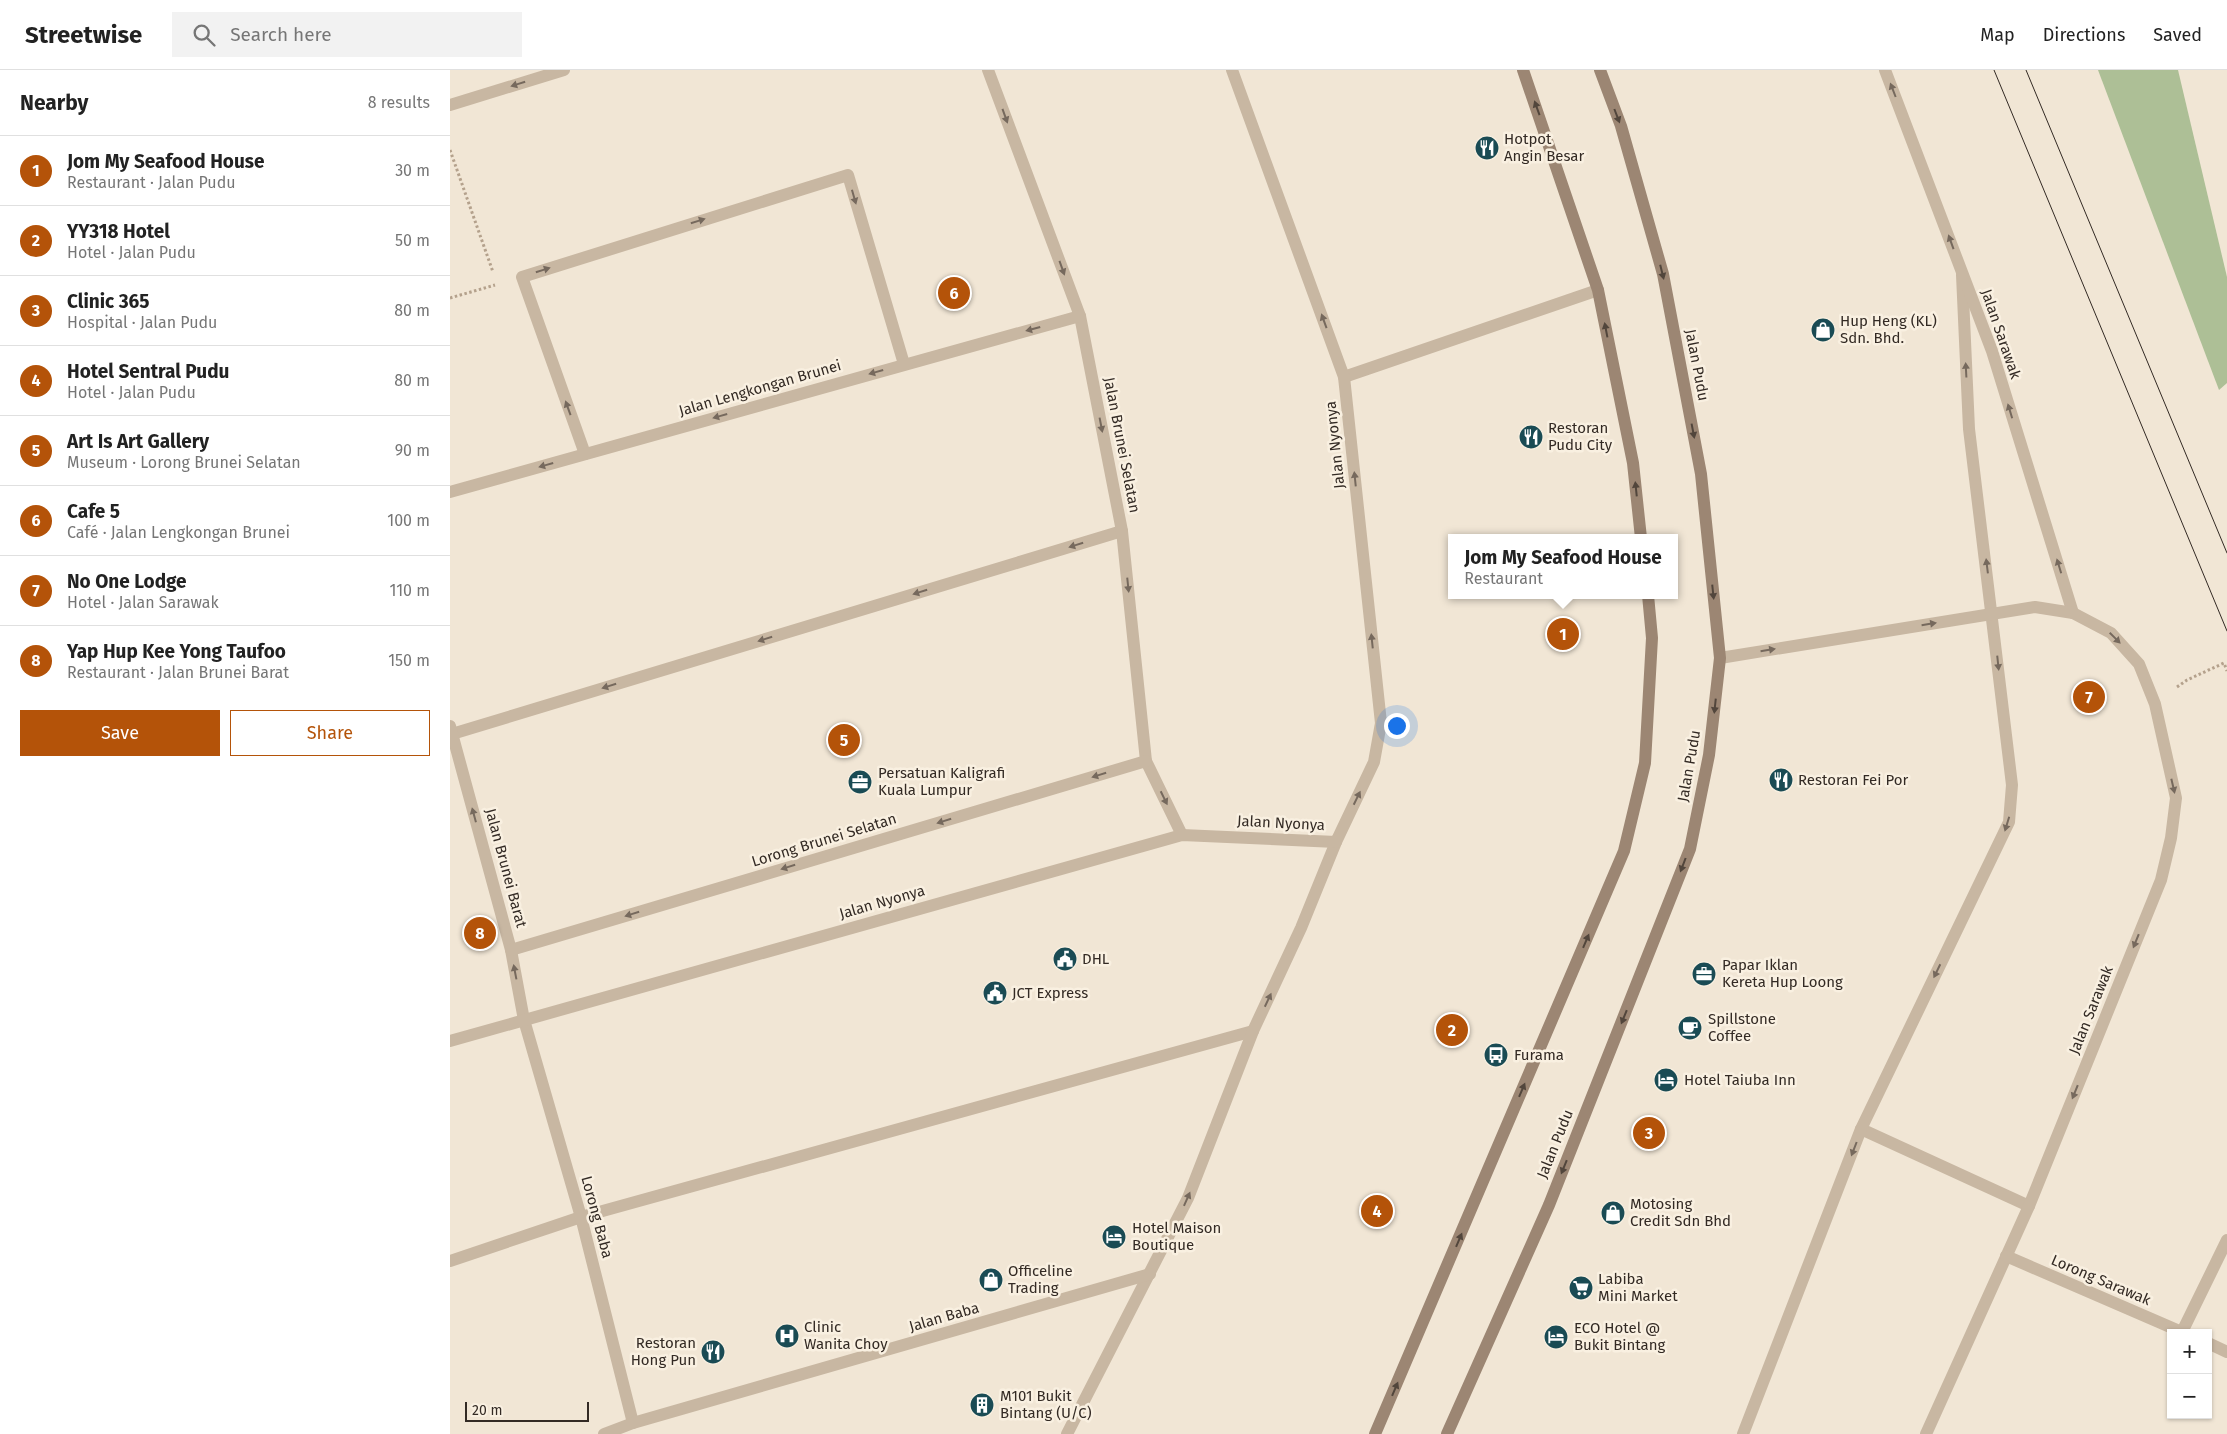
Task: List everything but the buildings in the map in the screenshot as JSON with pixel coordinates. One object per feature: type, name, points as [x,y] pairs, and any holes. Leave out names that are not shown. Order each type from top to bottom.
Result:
[{"type":"main road","points":[[1523,70],[1598,290],[1633,463],[1641,534]]},
{"type":"main road","name":"Jalan Pudu","points":[[1447,1434],[1549,1205],[1690,849],[1709,755],[1720,658],[1701,474],[1663,274],[1620,126],[1600,70]]},
{"type":"main road","points":[[1375,1434],[1624,851],[1645,763],[1652,638],[1648,599]]},
{"type":"street","points":[[450,105],[564,70]]},
{"type":"street","name":"Jalan Brunei Selatan","points":[[988,70],[1080,316],[1122,531],[1146,761],[1182,835]]},
{"type":"street","name":"Jalan Nyonya","points":[[450,1041],[1182,835],[1336,842],[1374,762],[1381,722],[1344,377],[1232,70]]},
{"type":"street","name":"Jalan Sarawak","points":[[1886,70],[1992,351],[2073,613]]},
{"type":"street","points":[[585,454],[522,277],[848,175],[904,364]]},
{"type":"street","points":[[1743,1434],[1861,1129],[2009,822],[2012,785],[1993,614],[1969,429],[1962,272]]},
{"type":"street","points":[[1344,377],[1598,290]]},
{"type":"street","name":"Jalan Lengkongan Brunei","points":[[450,492],[1080,316]]},
{"type":"street","points":[[451,730],[1122,531]]},
{"type":"street","name":"Jalan Sarawak","points":[[1720,658],[2035,607],[2073,613],[2111,633],[2139,664],[2155,704],[2176,798],[2171,838],[2161,880],[2029,1206],[1926,1434]]},
{"type":"street","name":"Jalan Brunei Barat","points":[[451,730],[511,950],[524,1020]]},
{"type":"street","name":"Lorong Brunei Selatan","points":[[511,950],[1146,761]]},
{"type":"street","points":[[1067,1434],[1188,1198],[1253,1031],[1301,928],[1336,842]]},
{"type":"street","name":"Lorong Baba","points":[[524,1020],[581,1217],[633,1423]]},
{"type":"street","points":[[450,1261],[581,1217],[1253,1031]]},
{"type":"street","points":[[1861,1129],[2029,1206]]},
{"type":"street","points":[[2184,1329],[2227,1240]]},
{"type":"street","name":"Lorong Sarawak","points":[[2006,1256],[2176,1329]]},
{"type":"street","name":"Jalan Baba","points":[[604,1434],[633,1423],[1150,1274]]},
{"type":"street","points":[[2212,1345],[2227,1352]]},
{"type":"path","points":[[450,150],[498,284]]},
{"type":"path","points":[[450,298],[522,277]]},
{"type":"path","points":[[2155,704],[2187,680],[2216,666],[2224,663],[2227,671]]},
{"type":"green space","points":[[2098,70],[2178,70],[2227,277],[2227,383],[2219,390]]},
{"type":"tram line","points":[[1994,70],[2227,631]]},
{"type":"tram line","points":[[2026,70],[2227,553]]},
{"type":"place","name":"Hotpot Angin Besar","points":[[1487,148]]},
{"type":"place","name":"Cafe 5","points":[[954,293]]},
{"type":"place","name":"Hup Heng (KL) Sdn. Bhd.","points":[[1823,330]]},
{"type":"place","name":"Restoran Pudu City","points":[[1531,437]]},
{"type":"place","name":"Jom My Seafood House","points":[[1563,634]]},
{"type":"place","name":"No One Lodge","points":[[2089,697]]},
{"type":"place","name":"Art Is Art Gallery","points":[[844,740]]},
{"type":"place","name":"Restoran Fei Por","points":[[1781,780]]},
{"type":"place","name":"Persatuan Kaligrafi Kuala Lumpur","points":[[860,782]]},
{"type":"place","name":"Yap Hup Kee Yong Taufoo","points":[[480,933]]},
{"type":"place","name":"DHL","points":[[1065,959]]},
{"type":"place","name":"Papar Iklan Kereta Hup Loong","points":[[1704,974]]},
{"type":"place","name":"JCT Express","points":[[995,993]]},
{"type":"place","name":"Spillstone Coffee","points":[[1690,1028]]},
{"type":"place","name":"YY318 Hotel","points":[[1452,1030]]},
{"type":"place","name":"Furama","points":[[1496,1055]]},
{"type":"place","name":"Hotel Taiuba Inn","points":[[1666,1080]]},
{"type":"place","name":"Clinic 365","points":[[1649,1133]]},
{"type":"place","name":"Hotel Sentral Pudu","points":[[1377,1211]]},
{"type":"place","name":"Motosing Credit Sdn Bhd","points":[[1613,1213]]},
{"type":"place","name":"Hotel Maison Boutique","points":[[1114,1237]]},
{"type":"place","name":"Officeline Trading","points":[[991,1280]]},
{"type":"place","name":"Labiba Mini Market","points":[[1581,1288]]},
{"type":"place","name":"Clinic Wanita Choy","points":[[787,1336]]},
{"type":"place","name":"ECO Hotel @ Bukit Bintang","points":[[1556,1337]]},
{"type":"place","name":"Restoran Hong Pun","points":[[713,1352]]},
{"type":"place","name":"M101 Bukit Bintang (U/C)","points":[[982,1405]]}]
